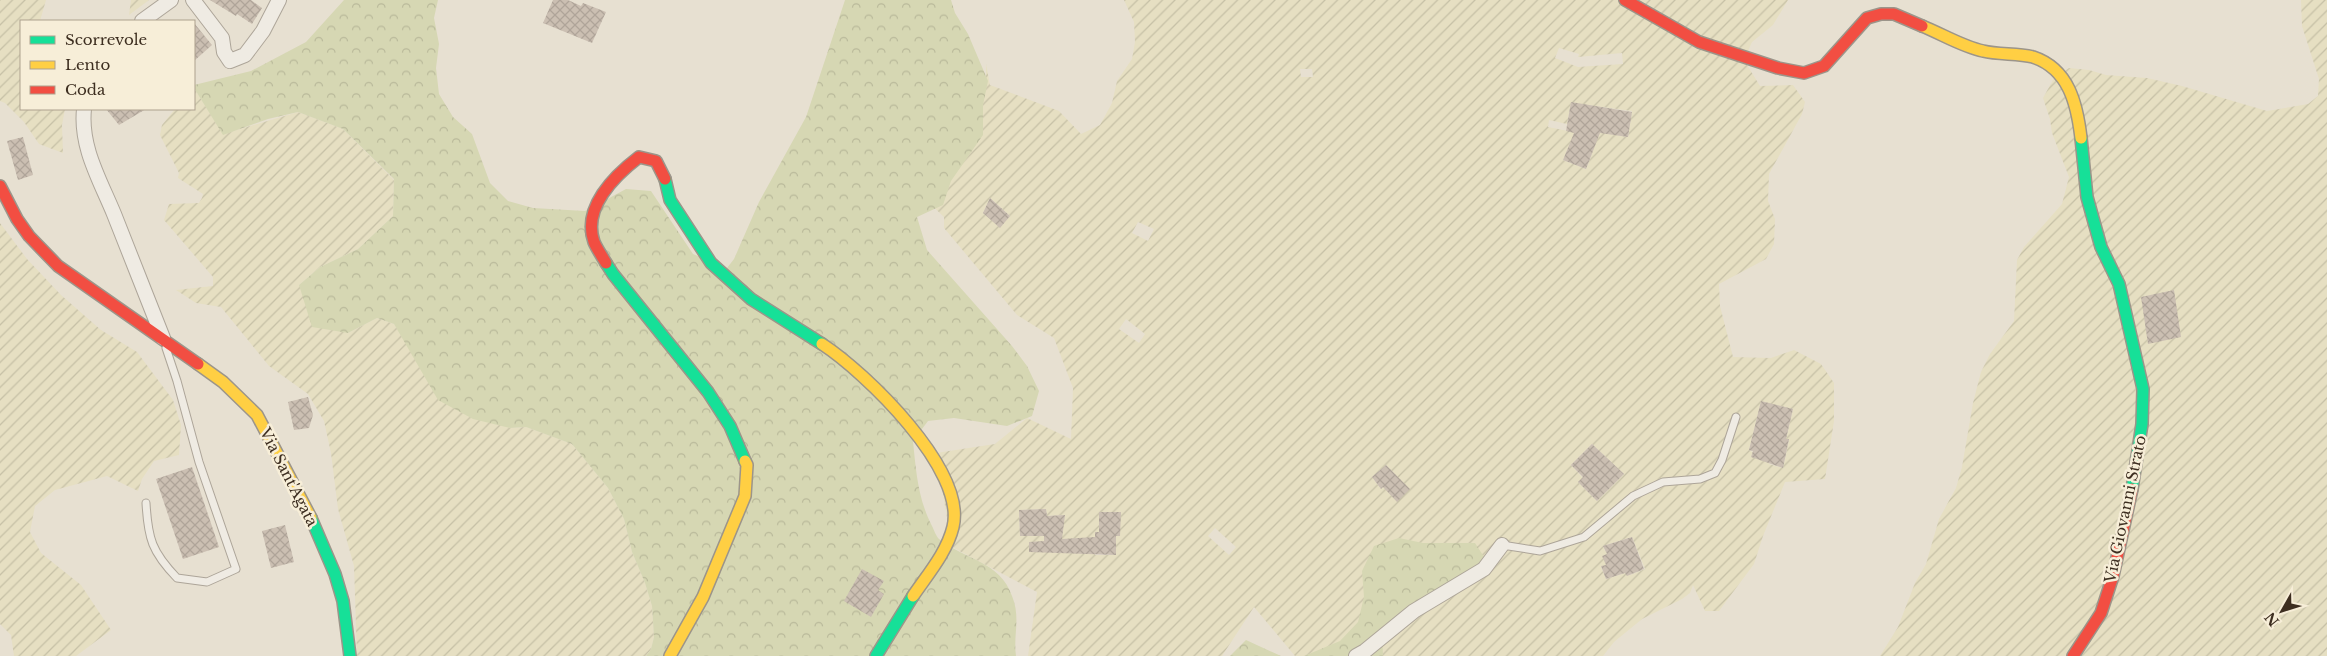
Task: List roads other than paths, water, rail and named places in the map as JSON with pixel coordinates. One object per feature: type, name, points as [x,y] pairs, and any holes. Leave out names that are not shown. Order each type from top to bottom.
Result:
[{"type":"street","points":[[143,20],[171,0]]},
{"type":"street","points":[[193,0],[222,38],[224,52],[230,61],[245,55],[264,31],[279,0]]},
{"type":"street","name":"Via Giovanni Strato","points":[[1625,0],[1699,42],[1778,68],[1804,72],[1824,66],[1863,21],[1881,14],[1894,14],[1982,51],[2032,57],[2051,65],[2068,84],[2078,112],[2088,197],[2101,248],[2119,284],[2143,389],[2142,424],[2135,474],[2113,576],[2101,613],[2073,656]]},
{"type":"street","points":[[84,110],[82,120],[91,162],[111,206],[163,338]]},
{"type":"street","points":[[670,656],[703,597],[745,496],[747,465],[730,426],[708,392],[613,274],[594,242],[591,218],[602,194],[619,172],[639,157],[656,161],[666,182],[670,200],[711,263],[751,299],[838,355],[892,405],[936,462],[952,496],[954,525],[946,547],[906,605],[876,656]]},
{"type":"street","name":"Via Sant'Agata","points":[[0,186],[29,236],[58,266],[223,382],[240,397],[262,423],[309,513],[335,574],[343,601],[350,656]]},
{"type":"street","points":[[1356,656],[1365,652],[1414,611],[1484,569],[1502,544]]},
{"type":"lane","points":[[146,503],[148,531],[160,560],[177,578],[207,582],[236,569],[199,462],[177,380],[163,338]]},
{"type":"lane","points":[[1502,544],[1540,551],[1584,537],[1633,496],[1663,482],[1700,479],[1715,473],[1722,460],[1736,417]]}]
